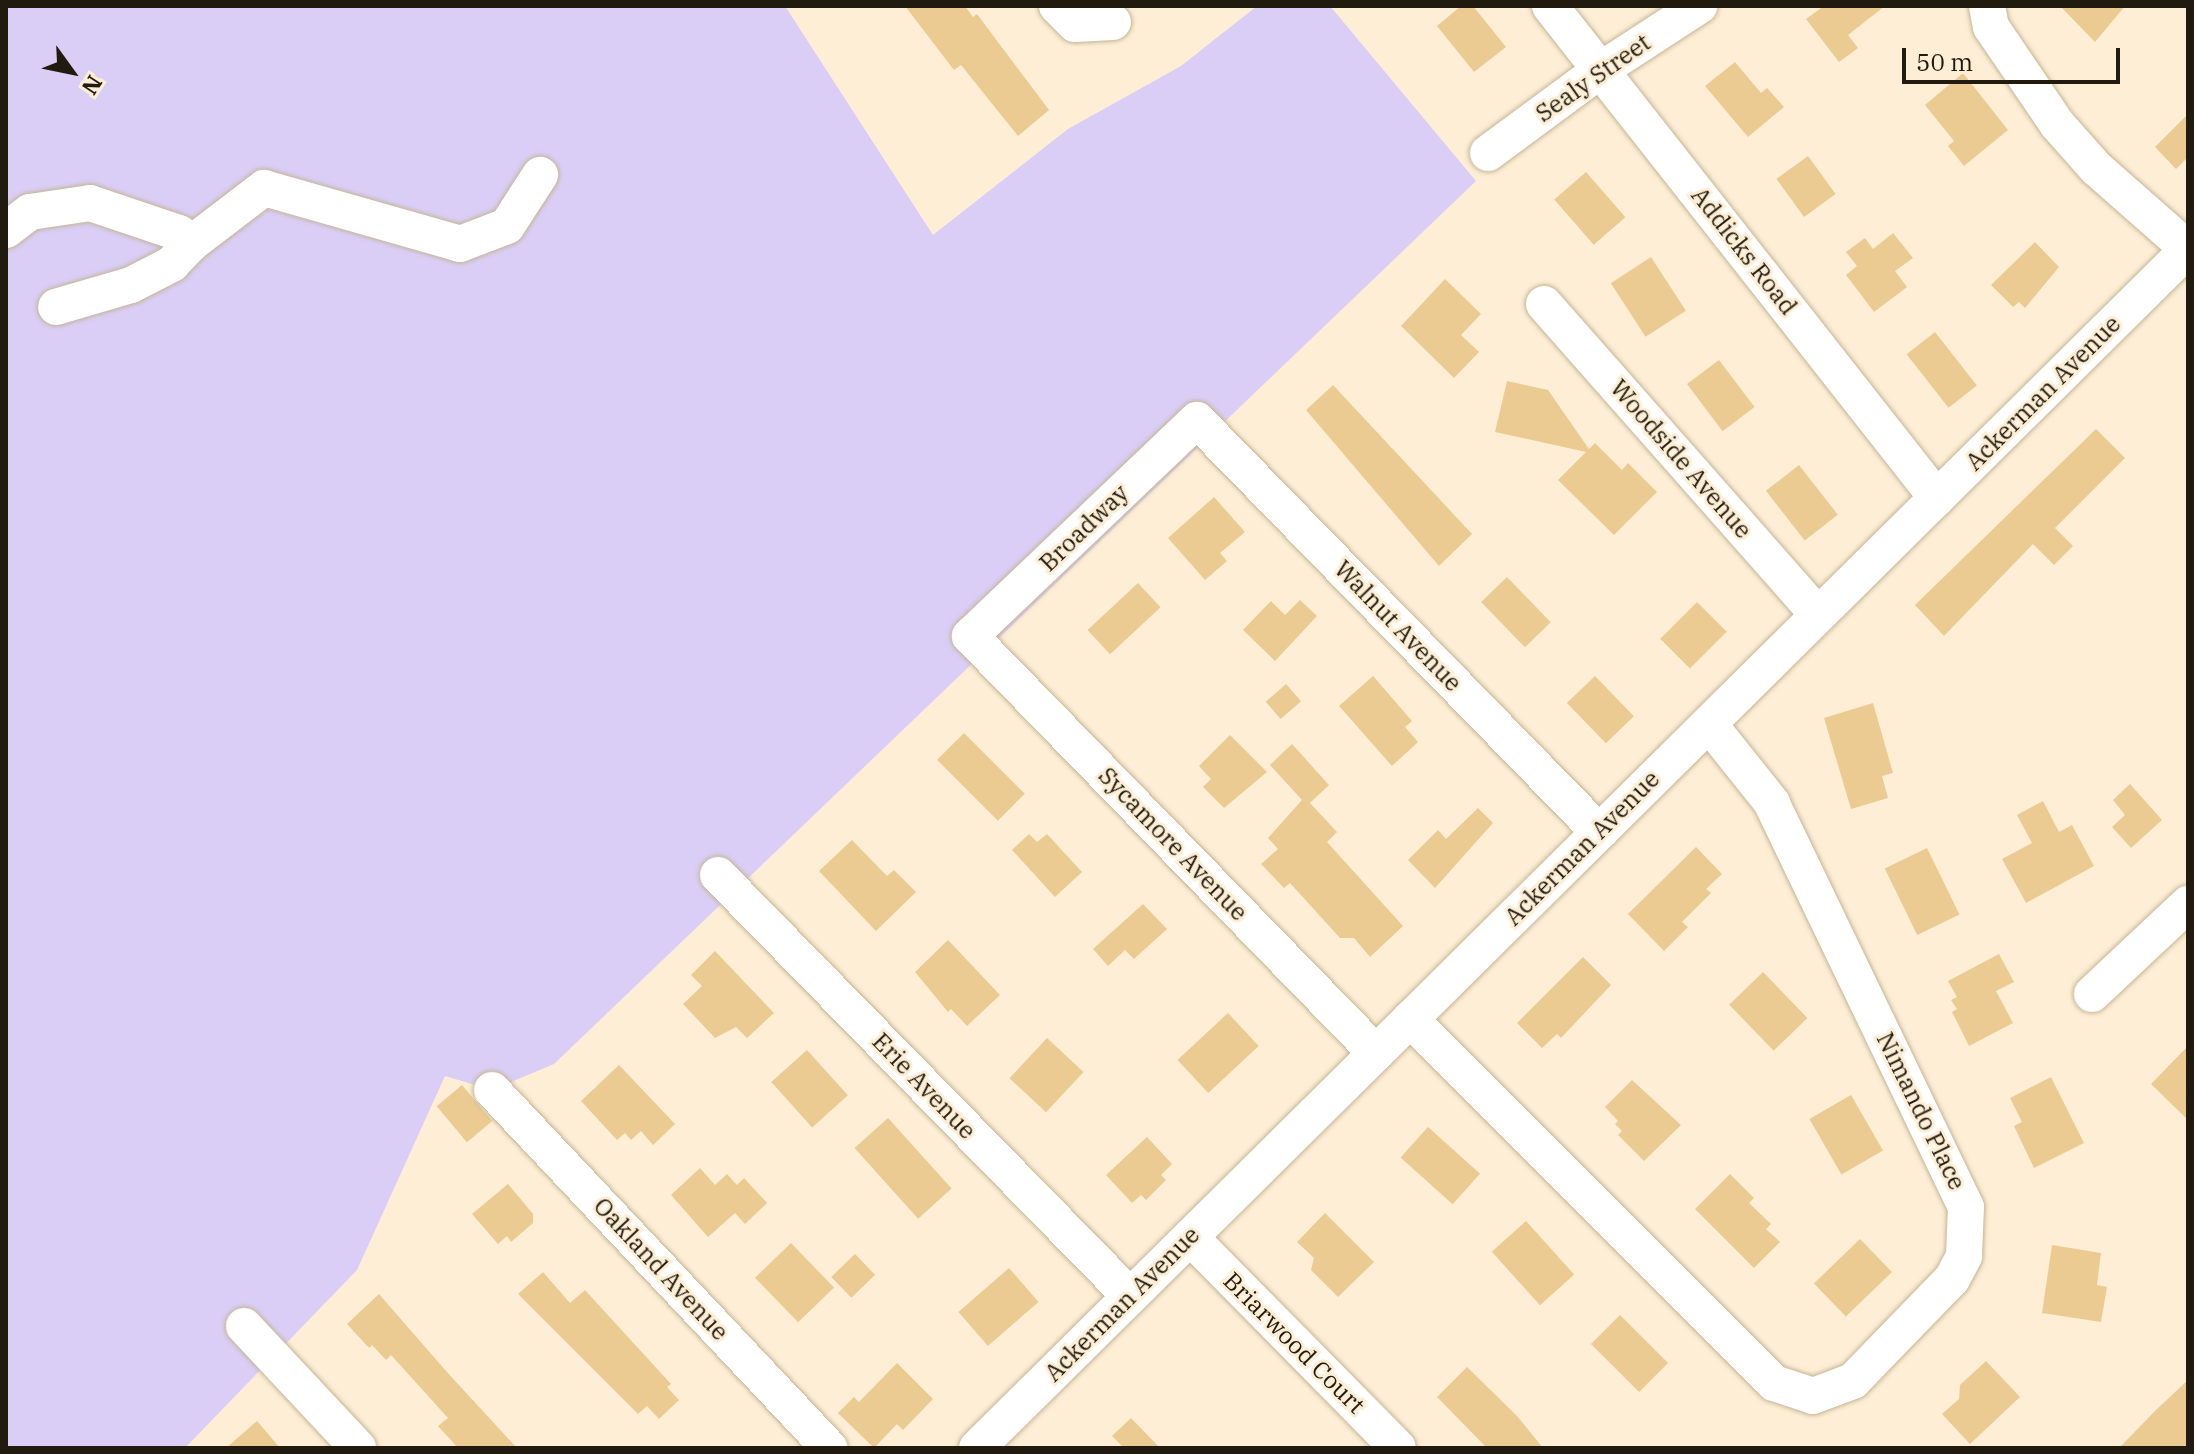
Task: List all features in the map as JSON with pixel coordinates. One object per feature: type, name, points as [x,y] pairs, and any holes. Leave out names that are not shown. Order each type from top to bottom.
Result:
[{"type":"street","points":[[1057,6],[1075,24],[1113,22]]},
{"type":"street","name":"Addicks Road","points":[[1550,6],[1937,498]]},
{"type":"street","name":"Sealy Street","points":[[1488,153],[1602,69],[1699,6]]},
{"type":"street","points":[[1987,6],[1991,27],[2057,124],[2096,168],[2188,249]]},
{"type":"street","points":[[56,307],[131,285],[172,264],[192,243],[264,188],[460,244],[507,226],[540,175]]},
{"type":"street","points":[[6,230],[30,212],[90,203],[179,233],[192,243]]},
{"type":"street","name":"Ackerman Avenue","points":[[977,1448],[2188,249]]},
{"type":"street","name":"Woodside Avenue","points":[[1544,304],[1818,615]]},
{"type":"street","name":"Broadway","points":[[970,636],[1197,420]]},
{"type":"street","name":"Walnut Avenue","points":[[1197,420],[1599,832]]},
{"type":"street","name":"Sycamore Avenue","points":[[970,636],[1376,1053]]},
{"type":"street","name":"Nimando Place","points":[[1410,1019],[1774,1383],[1813,1396],[1853,1381],[1952,1279],[1964,1256],[1966,1207],[1772,803],[1709,724]]},
{"type":"street","name":"Erie Avenue","points":[[718,875],[1130,1296]]},
{"type":"street","points":[[2092,994],[2188,904]]},
{"type":"street","name":"Oakland Avenue","points":[[492,1090],[829,1448]]},
{"type":"street","name":"Briarwood Court","points":[[1190,1237],[1398,1448]]},
{"type":"street","points":[[244,1326],[358,1448]]},
{"type":"shaded area","points":[[6,6],[785,6],[933,235],[1068,129],[1181,66],[1257,6],[1330,6],[1476,181],[554,1064],[492,1090],[445,1076],[357,1270],[185,1448],[6,1448]]},
{"type":"building","points":[[905,6],[965,6],[973,17],[977,14],[1049,110],[1018,136],[961,65],[954,70]]},
{"type":"building","points":[[1461,6],[1473,6],[1506,47],[1474,72],[1437,26]]},
{"type":"building","points":[[1824,6],[1885,6],[1848,35],[1858,48],[1839,62],[1806,19]]},
{"type":"building","points":[[2060,6],[2125,6],[2095,42]]},
{"type":"building","points":[[1735,62],[1761,93],[1767,88],[1784,107],[1748,137],[1705,86]]},
{"type":"building","points":[[1963,73],[2008,130],[1964,166],[1948,146],[1954,141],[1925,105]]},
{"type":"building","points":[[2188,114],[2188,157],[2176,169],[2155,147]]},
{"type":"building","points":[[1808,156],[1836,194],[1804,217],[1776,179]]},
{"type":"building","points":[[1586,172],[1625,217],[1594,245],[1554,200]]},
{"type":"building","points":[[1893,233],[1913,258],[1895,271],[1907,287],[1874,312],[1846,275],[1857,266],[1846,252],[1865,238],[1873,249]]},
{"type":"building","points":[[2035,242],[2059,267],[2025,308],[2019,302],[2013,307],[1991,285]]},
{"type":"building","points":[[1651,257],[1686,311],[1646,337],[1611,283]]},
{"type":"building","points":[[1445,279],[1481,314],[1461,335],[1479,352],[1454,378],[1401,326]]},
{"type":"building","points":[[1935,332],[1977,386],[1948,408],[1907,354]]},
{"type":"building","points":[[1719,360],[1755,407],[1723,431],[1687,384]]},
{"type":"building","points":[[1507,381],[1548,390],[1589,449],[1595,443],[1622,470],[1628,463],[1657,492],[1614,535],[1558,480],[1586,452],[1495,432]]},
{"type":"building","points":[[1333,385],[1472,534],[1439,566],[1306,410]]},
{"type":"building","points":[[2096,429],[2125,458],[2055,528],[2073,546],[2054,565],[2033,544],[1944,636],[1915,605]]},
{"type":"building","points":[[1799,465],[1838,515],[1805,541],[1766,491]]},
{"type":"building","points":[[1214,497],[1245,532],[1220,553],[1227,561],[1205,580],[1168,538]]},
{"type":"building","points":[[1507,577],[1551,622],[1525,647],[1481,602]]},
{"type":"building","points":[[1138,583],[1161,607],[1110,654],[1088,630]]},
{"type":"building","points":[[1300,600],[1317,616],[1275,661],[1243,630],[1271,601],[1285,615]]},
{"type":"building","points":[[1697,602],[1727,632],[1690,668],[1660,639]]},
{"type":"building","points":[[1373,676],[1412,721],[1405,727],[1418,742],[1392,766],[1339,706]]},
{"type":"building","points":[[1595,676],[1634,716],[1606,743],[1567,703]]},
{"type":"building","points":[[1286,684],[1301,701],[1281,719],[1266,702]]},
{"type":"building","points":[[1873,703],[1893,773],[1882,776],[1888,798],[1851,809],[1824,718]]},
{"type":"building","points":[[964,733],[1025,794],[998,821],[937,760]]},
{"type":"building","points":[[1230,735],[1267,772],[1224,808],[1203,787],[1211,779],[1199,766]]},
{"type":"building","points":[[1292,744],[1329,785],[1310,803],[1337,832],[1327,842],[1403,926],[1370,957],[1354,938],[1340,938],[1290,883],[1284,888],[1261,864],[1278,849],[1268,838],[1302,800],[1270,765]]},
{"type":"building","points":[[2130,784],[2162,820],[2131,848],[2112,827],[2125,815],[2113,800]]},
{"type":"building","points":[[2043,801],[2059,832],[2072,825],[2094,866],[2026,903],[2002,859],[2032,843],[2017,815]]},
{"type":"building","points":[[1478,808],[1493,823],[1435,888],[1408,860],[1438,830],[1446,839]]},
{"type":"building","points":[[1029,834],[1037,842],[1047,834],[1082,872],[1055,897],[1012,850]]},
{"type":"building","points":[[852,840],[887,876],[894,870],[916,892],[876,931],[819,871]]},
{"type":"building","points":[[1696,847],[1722,874],[1706,889],[1711,893],[1682,922],[1688,927],[1664,951],[1628,914]]},
{"type":"building","points":[[1927,848],[1959,915],[1917,935],[1885,869]]},
{"type":"building","points":[[1143,904],[1167,929],[1134,959],[1125,950],[1108,966],[1093,949]]},
{"type":"building","points":[[948,940],[1000,995],[967,1026],[951,1009],[948,1012],[915,972]]},
{"type":"building","points":[[715,951],[774,1013],[747,1038],[736,1027],[715,1038],[683,1004],[702,986],[691,975]]},
{"type":"building","points":[[1999,954],[2014,982],[1996,991],[2013,1023],[1969,1046],[1952,1012],[1957,1009],[1951,1000],[1957,997],[1948,981]]},
{"type":"building","points":[[1583,957],[1611,985],[1561,1038],[1557,1034],[1542,1048],[1517,1023]]},
{"type":"building","points":[[1763,972],[1807,1018],[1774,1051],[1729,1005]]},
{"type":"building","points":[[1228,1013],[1259,1046],[1208,1093],[1178,1060]]},
{"type":"building","points":[[1047,1038],[1084,1072],[1046,1112],[1009,1078]]},
{"type":"building","points":[[2188,1046],[2188,1120],[2151,1084]]},
{"type":"building","points":[[807,1050],[848,1095],[812,1127],[771,1082]]},
{"type":"building","points":[[619,1065],[675,1124],[653,1145],[641,1131],[631,1140],[625,1133],[617,1140],[581,1101]]},
{"type":"building","points":[[2051,1077],[2084,1143],[2034,1168],[2014,1126],[2022,1122],[2010,1098]]},
{"type":"building","points":[[1632,1080],[1681,1125],[1644,1161],[1618,1135],[1622,1131],[1615,1124],[1618,1121],[1605,1107]]},
{"type":"building","points":[[462,1085],[492,1121],[467,1142],[437,1106]]},
{"type":"building","points":[[1851,1095],[1883,1150],[1841,1174],[1809,1119]]},
{"type":"building","points":[[888,1118],[952,1189],[918,1219],[855,1148]]},
{"type":"building","points":[[1428,1127],[1480,1174],[1453,1204],[1401,1157]]},
{"type":"building","points":[[1147,1137],[1172,1164],[1161,1175],[1166,1180],[1146,1200],[1141,1195],[1132,1203],[1106,1175]]},
{"type":"building","points":[[700,1168],[715,1185],[727,1174],[737,1185],[744,1178],[767,1203],[745,1224],[735,1213],[708,1237],[671,1195]]},
{"type":"building","points":[[1730,1174],[1754,1198],[1749,1203],[1771,1224],[1766,1229],[1780,1242],[1754,1268],[1695,1209]]},
{"type":"building","points":[[508,1184],[533,1214],[533,1223],[511,1242],[507,1236],[498,1244],[472,1214]]},
{"type":"building","points":[[1325,1213],[1374,1262],[1338,1297],[1311,1270],[1314,1258],[1297,1242]]},
{"type":"building","points":[[1526,1221],[1574,1275],[1540,1305],[1492,1252]]},
{"type":"building","points":[[1860,1239],[1892,1272],[1846,1317],[1814,1283]]},
{"type":"building","points":[[791,1243],[834,1288],[798,1322],[755,1278]]},
{"type":"building","points":[[2052,1245],[2101,1253],[2097,1285],[2107,1287],[2101,1322],[2042,1313]]},
{"type":"building","points":[[855,1254],[875,1275],[851,1298],[831,1277]]},
{"type":"building","points":[[1009,1268],[1039,1302],[988,1346],[958,1312]]},
{"type":"building","points":[[543,1272],[570,1303],[585,1290],[671,1384],[667,1387],[679,1400],[659,1419],[647,1406],[638,1414],[518,1294]]},
{"type":"building","points":[[379,1294],[517,1448],[458,1448],[438,1426],[448,1418],[391,1355],[386,1360],[372,1345],[369,1348],[347,1324]]},
{"type":"building","points":[[1620,1315],[1668,1363],[1639,1392],[1591,1344]]},
{"type":"building","points":[[1986,1361],[2020,1397],[1970,1444],[1942,1414],[1959,1399],[1960,1385]]},
{"type":"building","points":[[897,1363],[933,1399],[903,1430],[897,1424],[874,1448],[838,1413],[854,1397],[859,1402]]},
{"type":"building","points":[[1467,1367],[1517,1416],[1543,1448],[1487,1448],[1437,1397]]},
{"type":"building","points":[[2188,1380],[2188,1448],[2119,1448],[2156,1410]]},
{"type":"building","points":[[1131,1418],[1160,1448],[1124,1448],[1112,1436]]},
{"type":"building","points":[[257,1421],[280,1448],[226,1448]]}]
